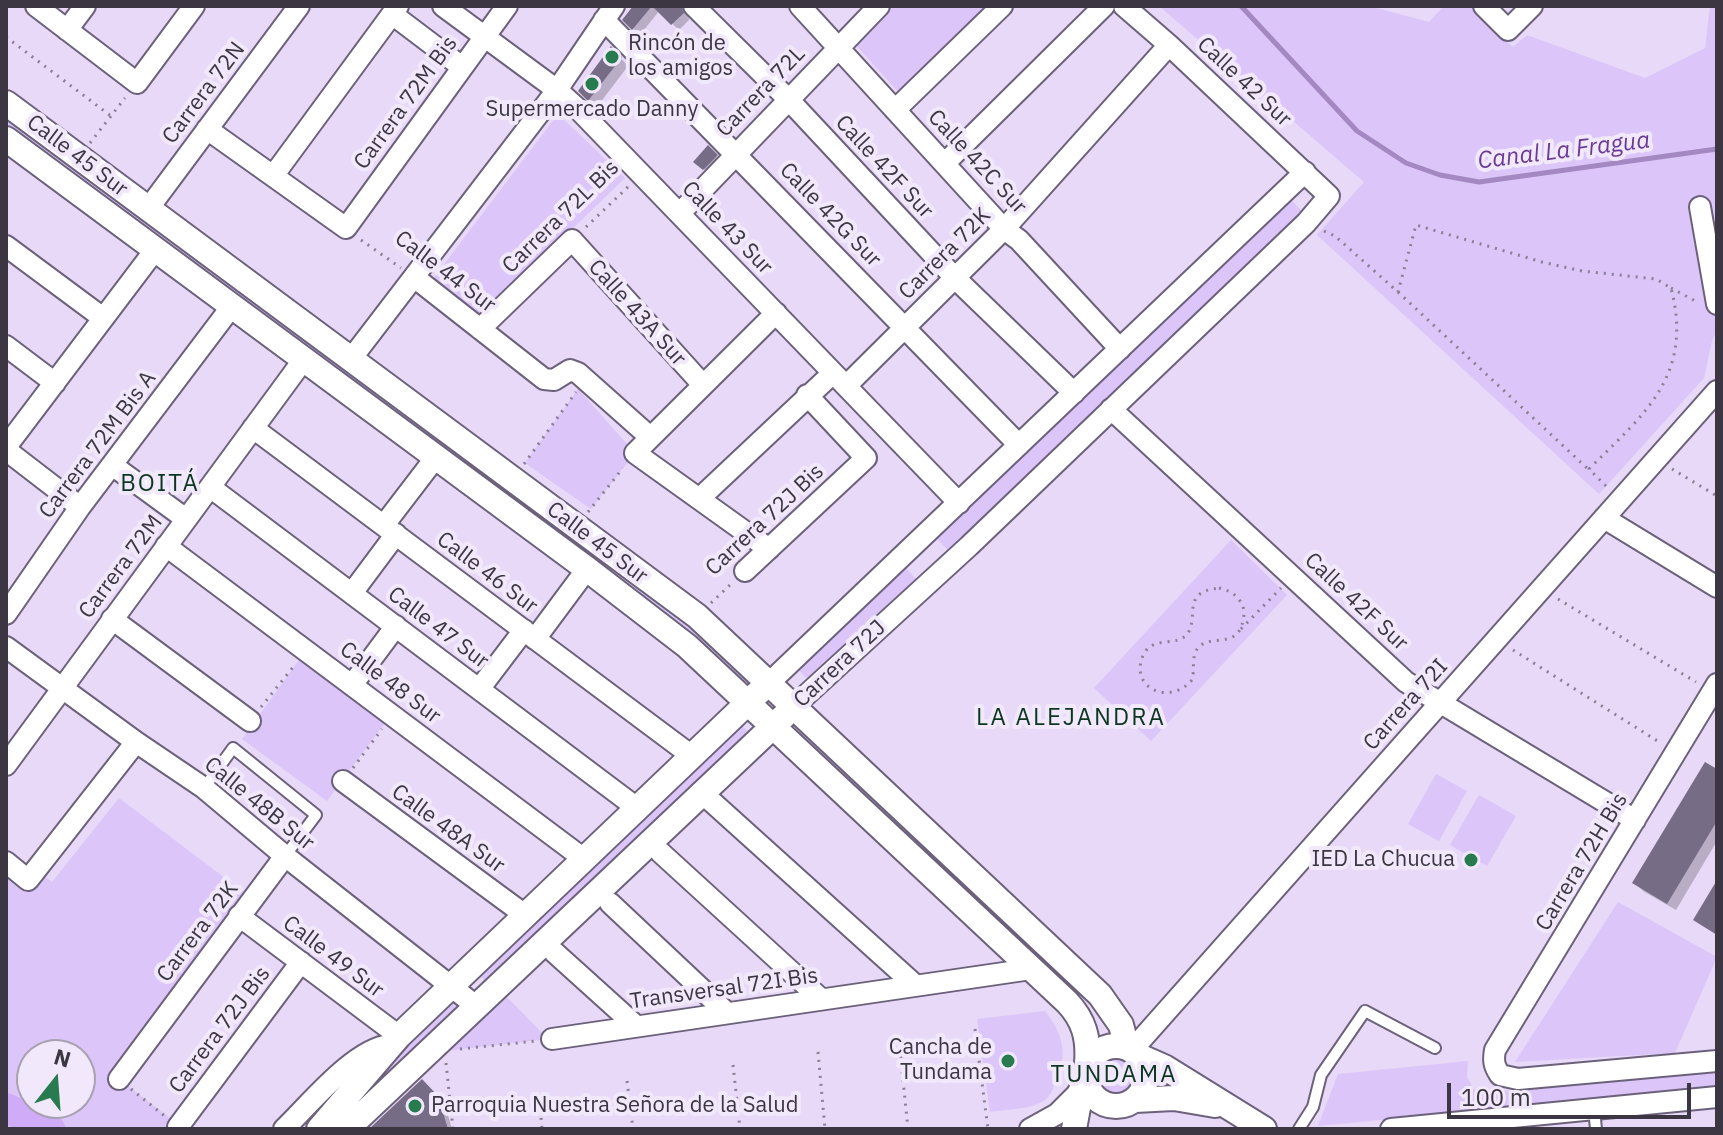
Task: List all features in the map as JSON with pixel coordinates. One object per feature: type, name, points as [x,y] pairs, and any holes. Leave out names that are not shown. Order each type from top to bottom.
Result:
[{"type":"street","points":[[36,6],[137,83],[194,6]]},
{"type":"street","points":[[67,30],[85,6]]},
{"type":"street","name":"Carrera 72N","points":[[148,209],[299,6]]},
{"type":"street","name":"Calle 43 Sur","points":[[443,6],[557,90],[959,503]]},
{"type":"street","name":"Carrera 72M Bis","points":[[346,228],[507,6]]},
{"type":"street","name":"Calle 42F Sur","points":[[694,6],[788,99],[956,279],[1074,393]]},
{"type":"street","name":"Calle 42C Sur","points":[[800,6],[1004,229],[1019,240],[1120,349]]},
{"type":"street","name":"Carrera 72L","points":[[680,213],[879,6]]},
{"type":"street","points":[[895,110],[1002,6]]},
{"type":"street","points":[[945,163],[1104,6]]},
{"type":"street","name":"Calle 42 Sur","points":[[1124,6],[1329,196]]},
{"type":"street","points":[[1484,6],[1508,30],[1532,6]]},
{"type":"street","points":[[273,176],[395,10],[462,67]]},
{"type":"street","points":[[351,359],[557,90],[609,13]]},
{"type":"street","name":"Calle 42G Sur","points":[[609,13],[736,153],[1019,445]]},
{"type":"street","name":"Carrera 72K","points":[[700,498],[807,395],[840,379],[905,328],[956,279],[1169,45]]},
{"type":"street","name":"Calle 45 Sur","points":[[6,103],[697,616],[1100,995],[1121,1025],[1133,1051]]},
{"type":"street","points":[[207,129],[346,228]]},
{"type":"street","name":"Calle 45 Sur","points":[[6,139],[587,569],[678,639],[748,702],[1067,1002],[1083,1024],[1087,1038],[1085,1076],[1074,1129]]},
{"type":"street","name":"Carrera 72J","points":[[319,1129],[394,1040],[1305,172]]},
{"type":"street","name":"Carrera 72J","points":[[347,1129],[435,1052],[476,1006],[701,792],[937,575],[1306,223],[1329,196]]},
{"type":"street","points":[[1700,207],[1711,305]]},
{"type":"street","name":"Carrera 72L Bis","points":[[480,329],[572,240]]},
{"type":"street","name":"Calle 43A Sur","points":[[572,240],[703,385]]},
{"type":"street","points":[[6,246],[103,318]]},
{"type":"street","points":[[80,507],[6,449],[155,250]]},
{"type":"street","name":"Calle 44 Sur","points":[[414,277],[544,379],[554,380],[570,370],[584,380]]},
{"type":"street","name":"Carrera 72M Bis A","points":[[6,614],[80,507],[232,306]]},
{"type":"street","points":[[769,549],[635,453],[776,313]]},
{"type":"street","points":[[6,346],[55,383]]},
{"type":"street","name":"Carrera 72M","points":[[6,765],[304,359]]},
{"type":"street","points":[[584,380],[650,437]]},
{"type":"street","name":"Carrera 72I","points":[[1133,1051],[1717,391]]},
{"type":"street","name":"Carrera 72J Bis","points":[[745,571],[866,458],[807,395]]},
{"type":"street","name":"Calle 42F Sur","points":[[1111,409],[1406,682],[1635,820]]},
{"type":"street","name":"Calle 46 Sur","points":[[253,428],[692,756]]},
{"type":"street","points":[[352,593],[436,457]]},
{"type":"street","points":[[112,465],[186,519]]},
{"type":"street","name":"Calle 47 Sur","points":[[210,487],[637,808]]},
{"type":"street","points":[[1604,518],[1717,587]]},
{"type":"street","name":"Calle 48 Sur","points":[[166,546],[584,859]]},
{"type":"street","points":[[913,547],[937,575]]},
{"type":"street","points":[[480,688],[587,569]]},
{"type":"street","points":[[112,619],[250,721]]},
{"type":"street","points":[[352,685],[396,626]]},
{"type":"street","name":"Calle 48B Sur","points":[[6,647],[204,788],[285,856],[476,1006]]},
{"type":"street","name":"Carrera 72H Bis","points":[[1715,688],[1495,1050],[1494,1066],[1500,1075],[1518,1079],[1717,1061]]},
{"type":"street","points":[[6,862],[28,880],[136,742]]},
{"type":"street","name":"Calle 48A Sur","points":[[343,781],[525,915]]},
{"type":"street","points":[[701,792],[915,985]]},
{"type":"street","points":[[660,852],[821,999]]},
{"type":"street","name":"Carrera 72K","points":[[119,1079],[285,856]]},
{"type":"street","points":[[610,903],[727,1013]]},
{"type":"street","name":"Calle 49 Sur","points":[[239,916],[301,962],[394,1040]]},
{"type":"street","points":[[554,952],[636,1026]]},
{"type":"street","name":"Carrera 72J Bis","points":[[178,1127],[301,962]]},
{"type":"street","name":"Transversal 72I Bis","points":[[552,1039],[1031,969]]},
{"type":"street","name":"Carrera 72J","points":[[284,1129],[349,1066],[394,1040]]},
{"type":"street","points":[[1030,1129],[1057,1114],[1085,1076],[1093,1055],[1108,1046],[1133,1051],[1164,1067],[1264,1129]]},
{"type":"street","points":[[1107,1129],[1145,1084],[1144,1065],[1133,1051]]},
{"type":"street","points":[[1085,1076],[1097,1100],[1116,1107],[1130,1102],[1194,1100],[1232,1111]]},
{"type":"street","points":[[1404,1128],[1595,1119],[1717,1097]]},
{"type":"lane","name":"Carrera 72K","points":[[204,788],[233,748],[316,815],[285,856]]},
{"type":"lane","points":[[1299,1129],[1313,1107],[1321,1075],[1365,1011],[1435,1048]]},
{"type":"path","points":[[6,37],[111,116]]},
{"type":"path","points":[[79,157],[137,83]]},
{"type":"path","name":"Carrera 72L Bis","points":[[572,240],[641,174]]},
{"type":"path","points":[[1306,223],[1335,236],[1620,499]]},
{"type":"path","points":[[1398,292],[1416,225],[1542,262],[1582,271],[1656,279],[1711,305]]},
{"type":"path","name":"Calle 44 Sur","points":[[346,228],[414,277]]},
{"type":"path","points":[[1589,469],[1651,406],[1669,374],[1676,329],[1676,306],[1671,288]]},
{"type":"path","points":[[513,480],[584,380]]},
{"type":"path","points":[[577,527],[635,453]]},
{"type":"path","points":[[1656,460],[1717,496]]},
{"type":"path","name":"Carrera 72J Bis","points":[[697,616],[745,571]]},
{"type":"path","points":[[1236,634],[1244,618],[1240,601],[1227,590],[1210,589],[1196,598],[1186,636],[1160,642],[1146,651],[1141,667],[1142,676],[1153,690],[1179,692],[1192,680],[1194,654],[1199,647],[1205,642],[1228,639],[1236,634],[1283,586]]},
{"type":"path","points":[[1542,589],[1715,688]]},
{"type":"path","points":[[1496,640],[1676,753]]},
{"type":"path","points":[[250,721],[306,651]]},
{"type":"path","points":[[975,1029],[988,1129]]},
{"type":"path","points":[[460,1049],[552,1039]]},
{"type":"path","points":[[899,1040],[908,1129]]},
{"type":"path","points":[[435,1052],[453,1129]]},
{"type":"path","points":[[818,1052],[825,1129]]},
{"type":"path","points":[[733,1065],[740,1129]]},
{"type":"path","points":[[119,1079],[178,1127]]},
{"type":"path","points":[[627,1081],[633,1129]]},
{"type":"path","points":[[539,1094],[542,1129]]},
{"type":"shaded area","points":[[894,6],[990,6],[901,95],[854,43]]},
{"type":"shaded area","points":[[1159,6],[1369,6],[1429,22],[1444,6],[1469,6],[1513,47],[1527,35],[1645,78],[1705,48],[1710,6],[1717,6],[1717,330],[1704,378],[1599,494],[1317,235],[1364,182]]},
{"type":"shaded area","points":[[558,114],[625,178],[482,316],[433,279]]},
{"type":"shaded area","points":[[6,115],[670,610],[751,680],[745,685],[6,127]]},
{"type":"shaded area","points":[[1289,198],[1302,211],[950,552],[937,539]]},
{"type":"shaded area","points":[[578,389],[635,453],[591,509],[525,463]]},
{"type":"shaded area","points":[[1231,540],[1287,595],[1151,741],[1094,688]]},
{"type":"shaded area","points":[[904,566],[916,579],[809,681],[796,667]]},
{"type":"shaded area","points":[[299,660],[385,723],[327,801],[242,739]]},
{"type":"shaded area","points":[[740,723],[749,733],[487,983],[478,973]]},
{"type":"shaded area","points":[[802,730],[1085,989],[1077,997],[794,738]]},
{"type":"shaded area","points":[[1436,774],[1467,791],[1439,841],[1408,824]]},
{"type":"shaded area","points":[[1479,795],[1516,816],[1487,866],[1450,845]]},
{"type":"shaded area","points":[[119,798],[250,897],[119,1079],[184,1129],[6,1129],[6,848],[52,882]]},
{"type":"shaded area","points":[[1618,902],[1717,957],[1675,1053],[1515,1062]]},
{"type":"shaded area","points":[[506,996],[548,1039],[445,1051]]},
{"type":"shaded area","points":[[446,997],[458,1009],[382,1078],[377,1074]]},
{"type":"shaded area","points":[[1045,1011],[1059,1034],[1062,1050],[1061,1067],[1052,1091],[1041,1103],[990,1112],[977,1019]]},
{"type":"shaded area","points":[[1115,1058],[1128,1063],[1133,1076],[1128,1089],[1115,1094],[1102,1089],[1097,1076],[1102,1063]]},
{"type":"shaded area","points":[[1468,1061],[1467,1077],[1476,1093],[1717,1071],[1717,1088],[1318,1126],[1338,1074]]},
{"type":"building","points":[[633,6],[652,6],[632,30],[622,20]]},
{"type":"building","points":[[652,6],[681,6],[684,13],[671,25]]},
{"type":"building","points":[[611,46],[622,57],[588,101],[578,91]]},
{"type":"building","points":[[708,145],[718,155],[703,170],[693,162]]},
{"type":"building","points":[[1705,762],[1717,769],[1717,821],[1667,904],[1632,883]]},
{"type":"building","points":[[1717,880],[1717,935],[1693,920]]},
{"type":"building","name":"Parroquia Nuestra Señora de la Salud","points":[[422,1079],[438,1096],[448,1129],[369,1129]]},
{"type":"waterway","name":"Canal La Fragua","points":[[1241,6],[1357,131],[1406,163],[1440,175],[1479,182],[1717,149]]},
{"type":"waterway","points":[[6,1108],[50,1129]]},
{"type":"place","name":"Rincón de los amigos","points":[[612,57]]},
{"type":"place","name":"Supermercado Danny","points":[[592,84]]},
{"type":"place","name":"IED La Chucua","points":[[1471,860]]},
{"type":"place","name":"Cancha de Tundama","points":[[1008,1061]]},
{"type":"place","name":"Parroquia Nuestra Señora de la Salud","points":[[415,1106]]},
{"type":"district","name":"BOITÁ","points":[[160,484]]},
{"type":"district","name":"LA ALEJANDRA","points":[[1071,718]]},
{"type":"district","name":"TUNDAMA","points":[[1114,1075]]}]
